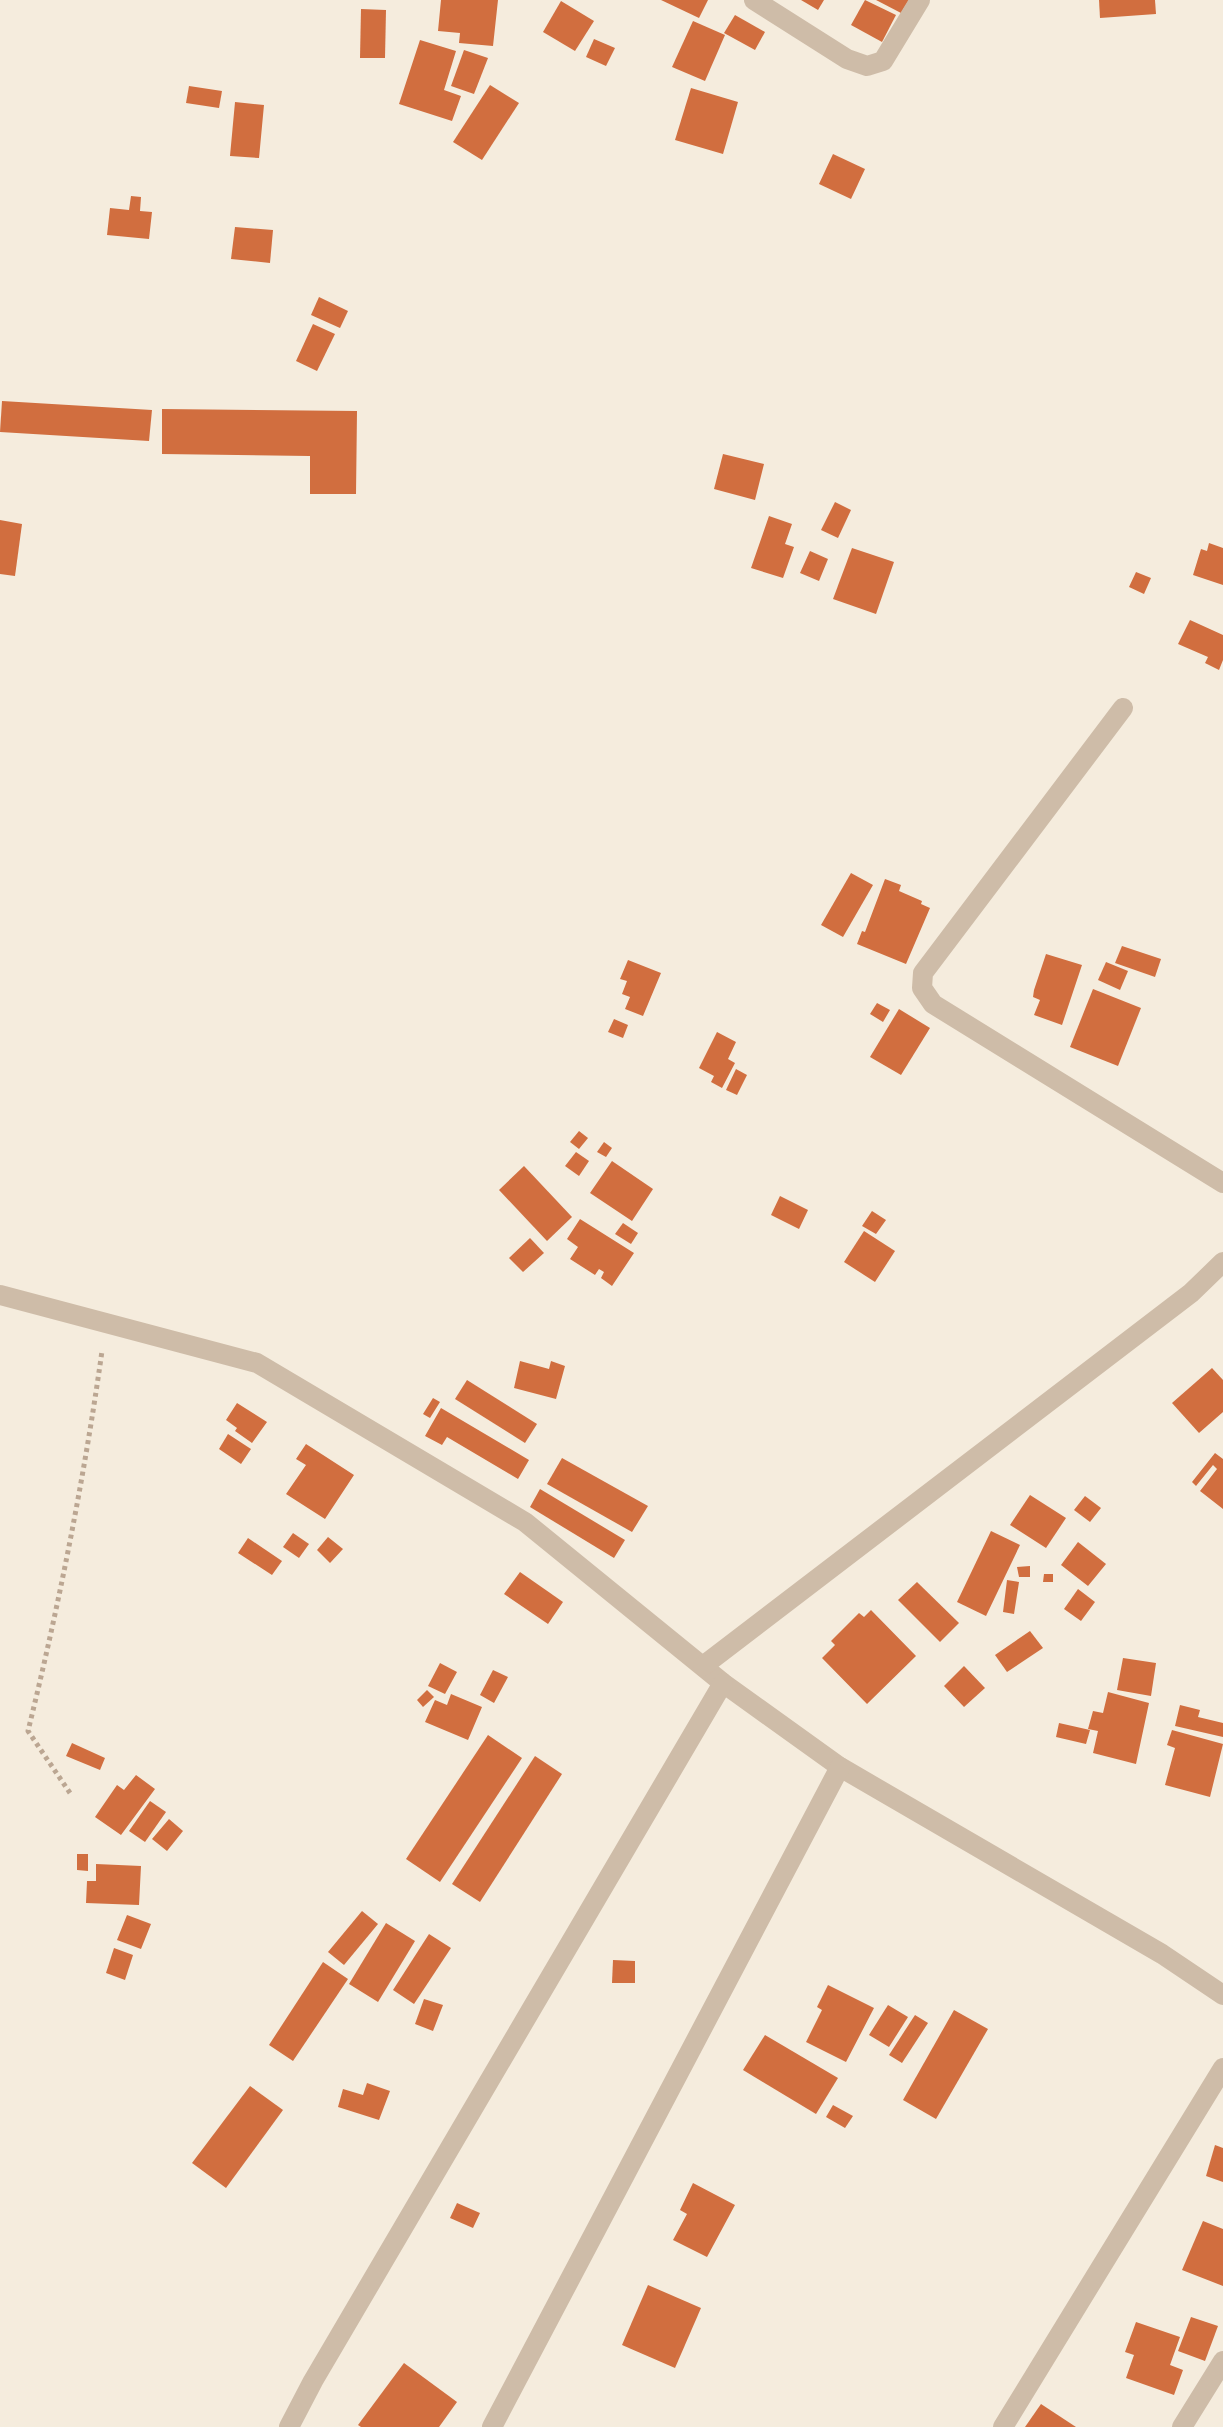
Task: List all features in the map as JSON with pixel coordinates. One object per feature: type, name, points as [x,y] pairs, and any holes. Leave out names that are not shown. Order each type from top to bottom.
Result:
[{"type":"street","points":[[754,0],[847,59],[867,66],[883,61],[920,0]]},
{"type":"street","points":[[1123,708],[923,973],[922,988],[933,1004],[1223,1183]]},
{"type":"street","points":[[703,1666],[1191,1293],[1223,1262]]},
{"type":"street","points":[[0,1295],[257,1363],[525,1522],[723,1683],[840,1767],[1162,1954],[1223,1995]]},
{"type":"street","points":[[289,2427],[313,2381],[723,1683]]},
{"type":"street","points":[[492,2427],[840,1767]]},
{"type":"street","points":[[1003,2427],[1223,2068]]},
{"type":"street","points":[[1182,2427],[1223,2361]]},
{"type":"path","points":[[70,1793],[28,1731],[59,1602],[87,1460],[104,1341]]},
{"type":"building","points":[[441,0],[498,0],[493,46],[459,43],[460,33],[438,31]]},
{"type":"building","points":[[661,0],[708,0],[699,18]]},
{"type":"building","points":[[801,0],[824,0],[818,10]]},
{"type":"building","points":[[865,0],[896,15],[882,42],[851,25]]},
{"type":"building","points":[[876,0],[909,0],[901,13]]},
{"type":"building","points":[[1099,0],[1155,0],[1156,14],[1100,18]]},
{"type":"building","points":[[561,1],[594,21],[575,51],[543,32]]},
{"type":"building","points":[[361,9],[386,10],[385,58],[360,58]]},
{"type":"building","points":[[735,15],[765,32],[755,50],[724,33]]},
{"type":"building","points":[[693,21],[725,35],[705,81],[672,67]]},
{"type":"building","points":[[594,39],[615,48],[606,66],[586,57]]},
{"type":"building","points":[[420,40],[456,51],[444,90],[461,96],[452,121],[399,104]]},
{"type":"building","points":[[464,50],[488,58],[474,94],[451,86]]},
{"type":"building","points":[[490,85],[519,103],[482,160],[453,142]]},
{"type":"building","points":[[189,86],[222,91],[219,108],[186,103]]},
{"type":"building","points":[[691,88],[738,102],[723,154],[675,140]]},
{"type":"building","points":[[235,102],[264,105],[259,158],[230,156]]},
{"type":"building","points":[[833,154],[865,169],[851,199],[819,184]]},
{"type":"building","points":[[131,196],[141,197],[140,211],[152,212],[149,239],[107,235],[110,208],[129,210]]},
{"type":"building","points":[[235,227],[273,230],[270,263],[231,259]]},
{"type":"building","points":[[319,297],[348,311],[340,328],[311,315]]},
{"type":"building","points":[[313,324],[335,334],[317,371],[296,361]]},
{"type":"building","points":[[2,401],[152,410],[149,441],[0,432]]},
{"type":"building","points":[[162,409],[357,411],[356,494],[310,494],[310,456],[162,454]]},
{"type":"building","points":[[723,454],[764,464],[755,500],[714,489]]},
{"type":"building","points":[[835,502],[851,510],[838,538],[821,530]]},
{"type":"building","points":[[769,516],[792,524],[785,544],[794,547],[783,578],[751,568]]},
{"type":"building","points":[[0,520],[22,524],[15,576],[0,574]]},
{"type":"building","points":[[1209,543],[1223,548],[1223,585],[1193,575],[1201,549],[1207,551]]},
{"type":"building","points":[[852,548],[894,562],[876,614],[833,599]]},
{"type":"building","points":[[810,551],[828,559],[819,581],[800,573]]},
{"type":"building","points":[[1136,572],[1151,578],[1144,594],[1129,587]]},
{"type":"building","points":[[1190,620],[1223,635],[1223,660],[1219,670],[1205,663],[1208,657],[1178,644]]},
{"type":"building","points":[[851,873],[873,885],[843,937],[821,925]]},
{"type":"building","points":[[885,879],[901,885],[899,891],[930,908],[906,964],[857,944],[862,931],[865,932]]},
{"type":"building","points":[[1122,946],[1161,959],[1155,977],[1115,963]]},
{"type":"building","points":[[1046,954],[1082,965],[1062,1025],[1034,1015],[1040,1000],[1033,997],[1034,990]]},
{"type":"building","points":[[628,960],[661,973],[643,1016],[625,1009],[630,997],[622,994],[627,981],[620,979]]},
{"type":"building","points":[[1106,962],[1128,971],[1120,990],[1098,980]]},
{"type":"building","points":[[1093,989],[1141,1008],[1118,1066],[1070,1047]]},
{"type":"building","points":[[877,1003],[890,1010],[883,1022],[870,1014]]},
{"type":"building","points":[[899,1009],[930,1028],[901,1075],[870,1057]]},
{"type":"building","points":[[614,1019],[628,1025],[623,1038],[608,1032]]},
{"type":"building","points":[[717,1032],[736,1042],[728,1059],[735,1063],[722,1088],[711,1082],[714,1076],[699,1068]]},
{"type":"building","points":[[736,1069],[747,1075],[737,1095],[726,1090]]},
{"type":"building","points":[[579,1131],[588,1138],[579,1149],[570,1142]]},
{"type":"building","points":[[604,1142],[612,1148],[606,1157],[597,1152]]},
{"type":"building","points":[[576,1152],[589,1161],[579,1176],[565,1166]]},
{"type":"building","points":[[612,1161],[653,1189],[632,1221],[590,1193]]},
{"type":"building","points":[[524,1166],[572,1217],[547,1241],[499,1190]]},
{"type":"building","points":[[780,1196],[808,1210],[799,1229],[771,1215]]},
{"type":"building","points":[[872,1211],[886,1220],[876,1234],[862,1226]]},
{"type":"building","points":[[580,1219],[634,1253],[612,1286],[601,1278],[604,1272],[599,1269],[595,1275],[570,1259],[578,1247],[567,1239]]},
{"type":"building","points":[[623,1223],[638,1233],[631,1244],[615,1234]]},
{"type":"building","points":[[864,1231],[895,1251],[875,1282],[844,1262]]},
{"type":"building","points":[[530,1238],[544,1253],[523,1272],[509,1258]]},
{"type":"building","points":[[520,1361],[549,1369],[551,1361],[565,1366],[556,1399],[514,1388]]},
{"type":"building","points":[[1212,1368],[1223,1380],[1223,1412],[1199,1433],[1172,1403]]},
{"type":"building","points":[[467,1380],[537,1424],[525,1443],[455,1399]]},
{"type":"building","points":[[433,1398],[440,1402],[430,1418],[423,1414]]},
{"type":"building","points":[[237,1403],[267,1422],[252,1443],[226,1420]]},
{"type":"building","points":[[441,1408],[529,1460],[518,1479],[447,1437],[442,1445],[425,1436]]},
{"type":"building","points":[[228,1434],[251,1449],[241,1464],[219,1449]]},
{"type":"building","points":[[306,1444],[354,1475],[325,1519],[286,1494],[306,1465],[296,1459]]},
{"type":"building","points":[[1215,1453],[1223,1459],[1223,1509],[1200,1491],[1217,1469],[1213,1465],[1196,1486],[1192,1482]]},
{"type":"building","points":[[562,1458],[648,1506],[632,1532],[547,1484]]},
{"type":"building","points":[[540,1489],[625,1540],[614,1558],[530,1507]]},
{"type":"building","points":[[1030,1495],[1066,1518],[1046,1548],[1010,1525]]},
{"type":"building","points":[[1085,1496],[1101,1508],[1090,1522],[1074,1510]]},
{"type":"building","points":[[991,1531],[1020,1545],[986,1616],[957,1602]]},
{"type":"building","points":[[293,1533],[309,1544],[299,1558],[283,1547]]},
{"type":"building","points":[[328,1537],[343,1549],[330,1563],[317,1550]]},
{"type":"building","points":[[248,1538],[282,1561],[272,1575],[238,1553]]},
{"type":"building","points":[[1078,1542],[1106,1564],[1088,1586],[1061,1565]]},
{"type":"building","points":[[1030,1566],[1030,1577],[1019,1577],[1017,1567]]},
{"type":"building","points":[[520,1572],[563,1602],[548,1624],[504,1594]]},
{"type":"building","points":[[1044,1574],[1053,1574],[1053,1582],[1043,1582]]},
{"type":"building","points":[[1007,1580],[1019,1582],[1014,1614],[1003,1612]]},
{"type":"building","points":[[917,1582],[959,1623],[940,1642],[898,1600]]},
{"type":"building","points":[[1078,1589],[1095,1602],[1081,1621],[1064,1609]]},
{"type":"building","points":[[871,1610],[916,1656],[867,1704],[822,1658],[835,1645],[831,1641],[859,1613],[864,1617]]},
{"type":"building","points":[[1030,1631],[1043,1648],[1007,1672],[995,1655]]},
{"type":"building","points":[[1123,1658],[1156,1663],[1151,1696],[1117,1690]]},
{"type":"building","points":[[440,1663],[457,1672],[445,1694],[428,1686]]},
{"type":"building","points":[[964,1666],[985,1688],[964,1707],[944,1686]]},
{"type":"building","points":[[493,1670],[508,1677],[494,1703],[480,1695]]},
{"type":"building","points":[[427,1690],[434,1697],[423,1707],[417,1700]]},
{"type":"building","points":[[1108,1692],[1149,1703],[1136,1764],[1093,1753],[1098,1731],[1088,1729],[1093,1711],[1103,1713]]},
{"type":"building","points":[[451,1694],[482,1707],[468,1740],[425,1722],[435,1700],[447,1705]]},
{"type":"building","points":[[1180,1705],[1200,1710],[1198,1717],[1223,1723],[1223,1737],[1175,1726]]},
{"type":"building","points":[[1059,1723],[1090,1730],[1086,1744],[1056,1737]]},
{"type":"building","points":[[1172,1730],[1223,1744],[1210,1797],[1165,1785],[1175,1748],[1167,1745]]},
{"type":"building","points":[[488,1735],[522,1758],[440,1882],[406,1859]]},
{"type":"building","points":[[72,1743],[105,1758],[100,1770],[66,1756]]},
{"type":"building","points":[[535,1756],[562,1774],[480,1902],[452,1884]]},
{"type":"building","points":[[136,1775],[155,1789],[121,1835],[95,1817],[117,1785],[124,1790]]},
{"type":"building","points":[[150,1801],[166,1812],[145,1842],[129,1831]]},
{"type":"building","points":[[169,1819],[183,1831],[167,1851],[152,1839]]},
{"type":"building","points":[[77,1854],[88,1854],[88,1871],[77,1870]]},
{"type":"building","points":[[96,1864],[141,1866],[139,1905],[86,1903],[87,1881],[96,1881]]},
{"type":"building","points":[[362,1911],[378,1924],[344,1965],[328,1952]]},
{"type":"building","points":[[127,1915],[151,1924],[141,1949],[117,1940]]},
{"type":"building","points":[[386,1923],[415,1941],[378,2002],[349,1984]]},
{"type":"building","points":[[429,1934],[451,1948],[414,2004],[393,1990]]},
{"type":"building","points":[[114,1948],[133,1955],[125,1980],[106,1973]]},
{"type":"building","points":[[613,1960],[635,1961],[635,1983],[612,1983]]},
{"type":"building","points":[[323,1962],[348,1979],[293,2061],[269,2045]]},
{"type":"building","points":[[828,1985],[874,2008],[846,2062],[806,2042],[822,2010],[817,2007]]},
{"type":"building","points":[[424,1999],[443,2005],[433,2031],[415,2024]]},
{"type":"building","points":[[888,2005],[908,2017],[889,2047],[869,2035]]},
{"type":"building","points":[[954,2010],[988,2029],[936,2119],[903,2100]]},
{"type":"building","points":[[915,2015],[928,2023],[902,2063],[889,2055]]},
{"type":"building","points":[[765,2035],[838,2078],[816,2114],[743,2070]]},
{"type":"building","points":[[367,2083],[390,2091],[379,2120],[338,2107],[343,2089],[363,2095]]},
{"type":"building","points":[[250,2086],[283,2110],[226,2188],[192,2163]]},
{"type":"building","points":[[833,2105],[853,2116],[845,2128],[826,2117]]},
{"type":"building","points":[[1215,2145],[1223,2148],[1223,2182],[1206,2176]]},
{"type":"building","points":[[693,2183],[735,2205],[707,2257],[673,2240],[687,2214],[680,2210]]},
{"type":"building","points":[[457,2203],[480,2213],[473,2228],[450,2218]]},
{"type":"building","points":[[1203,2221],[1223,2229],[1223,2286],[1182,2270]]},
{"type":"building","points":[[648,2285],[701,2308],[675,2368],[622,2345]]},
{"type":"building","points":[[1191,2317],[1218,2326],[1205,2361],[1178,2351]]},
{"type":"building","points":[[1136,2322],[1180,2337],[1170,2365],[1183,2370],[1174,2395],[1126,2378],[1134,2355],[1125,2352]]},
{"type":"building","points":[[404,2363],[457,2402],[439,2427],[358,2425]]},
{"type":"building","points":[[1041,2404],[1076,2427],[1025,2427]]}]
